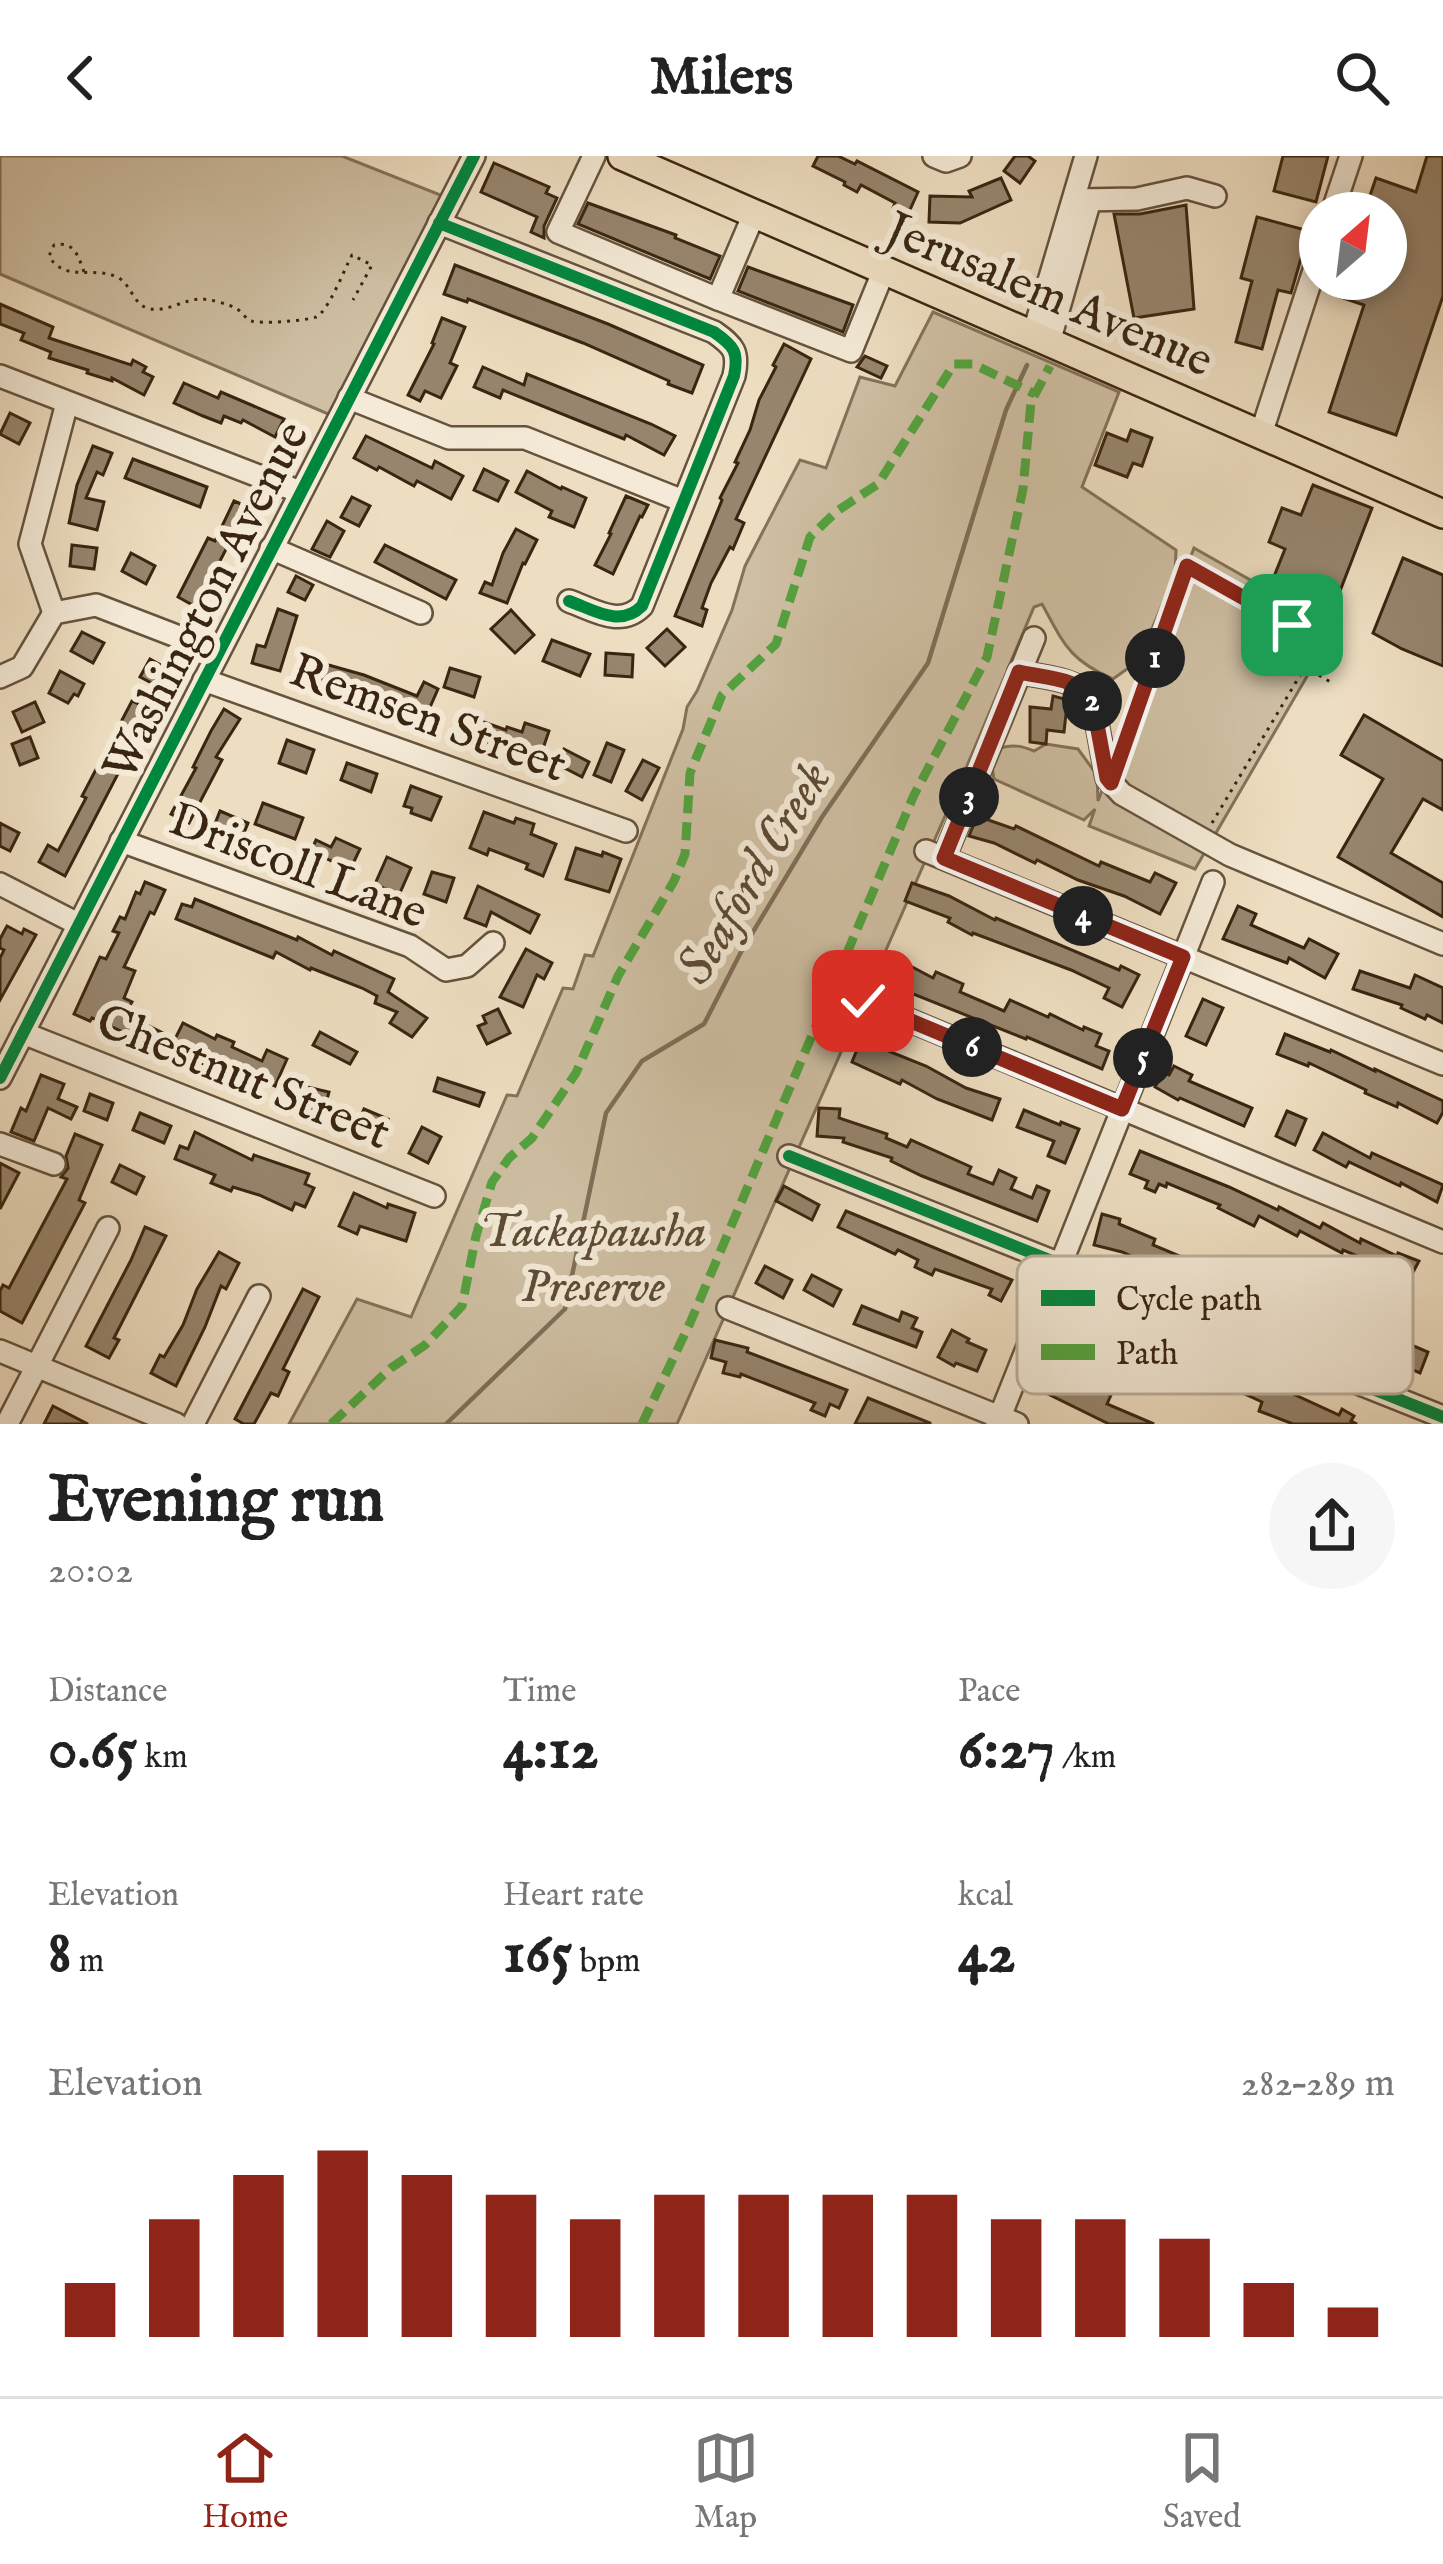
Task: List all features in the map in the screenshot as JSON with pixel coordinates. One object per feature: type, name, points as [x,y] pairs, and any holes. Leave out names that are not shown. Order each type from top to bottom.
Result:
[{"type":"main road","name":"Jerusalem Avenue","points":[[622,156],[1443,514]]},
{"type":"street","name":"Washington Avenue","points":[[0,1078],[474,156]]},
{"type":"street","points":[[594,156],[559,232],[851,352],[884,271]]},
{"type":"street","points":[[1041,338],[1082,200],[1086,156]]},
{"type":"street","points":[[1339,192],[1351,156]]},
{"type":"street","points":[[1082,200],[1137,200],[1186,188],[1215,196]]},
{"type":"street","points":[[718,298],[754,214]]},
{"type":"street","points":[[439,223],[714,332],[734,349],[734,376],[648,595],[634,614],[612,617],[569,601]]},
{"type":"street","points":[[1261,434],[1304,300]]},
{"type":"street","points":[[0,376],[300,492]]},
{"type":"street","points":[[349,398],[449,438],[525,438],[683,501]]},
{"type":"street","points":[[54,613],[30,544],[67,403]]},
{"type":"street","points":[[271,548],[421,613]]},
{"type":"street","points":[[0,677],[22,668],[54,613],[95,605],[218,652]]},
{"type":"street","points":[[1034,638],[935,854],[1443,1064]]},
{"type":"street","points":[[1019,672],[1078,685],[1088,693],[1107,778],[1130,800],[1230,855],[1443,944]]},
{"type":"street","name":"Remsen Street","points":[[204,680],[626,831]]},
{"type":"street","name":"Driscoll Lane","points":[[121,841],[410,946],[446,970],[467,966],[493,943]]},
{"type":"street","points":[[1063,1256],[1213,882]]},
{"type":"street","points":[[0,884],[78,924]]},
{"type":"street","points":[[863,1001],[1443,1242]]},
{"type":"street","name":"Chestnut Street","points":[[23,1034],[434,1196]]},
{"type":"street","points":[[0,1144],[54,1164]]},
{"type":"street","points":[[788,1156],[1040,1256]]},
{"type":"street","points":[[7,1424],[108,1228]]},
{"type":"street","points":[[193,1424],[259,1296]]},
{"type":"street","points":[[728,1308],[1004,1422],[1017,1385]]},
{"type":"street","points":[[0,1351],[176,1424]]},
{"type":"street","points":[[1385,1394],[1443,1417]]},
{"type":"path","points":[[84,272],[74,248],[54,244],[49,256],[55,266],[68,272],[113,274],[144,308],[202,299],[237,309],[251,320],[297,320],[317,317],[328,309],[352,256],[372,265],[353,300]]},
{"type":"path","points":[[1111,783],[1187,566],[1292,625],[1305,667],[1334,684]]},
{"type":"path","points":[[1204,838],[1305,667]]},
{"type":"green space","points":[[0,156],[342,156],[448,198],[333,416],[0,274]]},
{"type":"green space","name":"Tackapausha Preserve","points":[[933,312],[1119,392],[1082,487],[1176,550],[1175,574],[1134,664],[1113,679],[1098,672],[1069,649],[1042,604],[1034,607],[677,1424],[289,1424],[357,1299],[411,1317],[507,1095],[517,1096],[563,988],[573,989],[585,955],[593,956],[683,729],[687,707],[732,610],[745,566],[800,460],[826,468],[860,377],[895,386]]},
{"type":"green space","points":[[1194,548],[1335,628],[1195,869],[1089,826],[1095,809],[1084,820],[994,779],[992,767],[1000,748],[1034,751],[1046,744],[1078,749],[1097,775],[1098,801]]},
{"type":"building","points":[[818,156],[857,161],[918,192],[908,214],[861,185],[857,192],[813,166]]},
{"type":"building","points":[[1015,156],[1035,161],[1020,183],[1004,171]]},
{"type":"building","points":[[1283,156],[1328,156],[1319,192],[1299,192],[1299,198],[1274,191]]},
{"type":"building","points":[[1427,156],[1443,156],[1443,296],[1396,435],[1329,412],[1364,305],[1349,300],[1407,300],[1407,192],[1371,192],[1376,178],[1416,192]]},
{"type":"building","points":[[494,163],[549,187],[546,193],[557,198],[544,226],[544,238],[531,232],[537,217],[481,192]]},
{"type":"building","points":[[1001,178],[1011,200],[960,223],[929,222],[930,196],[972,197],[969,191]]},
{"type":"building","points":[[588,203],[720,256],[710,279],[578,224]]},
{"type":"building","points":[[1186,205],[1194,309],[1134,318],[1114,214]]},
{"type":"building","points":[[1257,217],[1299,228],[1299,265],[1291,293],[1278,290],[1262,349],[1236,342],[1252,281],[1241,278]]},
{"type":"building","points":[[455,265],[703,365],[692,393],[583,343],[444,294]]},
{"type":"building","points":[[748,267],[853,305],[843,332],[738,291]]},
{"type":"building","points":[[0,304],[53,327],[49,338],[146,367],[143,372],[153,377],[144,395],[112,378],[49,358],[51,352],[21,340],[24,333],[0,324]]},
{"type":"building","points":[[442,318],[465,327],[450,363],[457,366],[441,398],[425,391],[420,401],[408,395]]},
{"type":"building","points":[[784,344],[811,359],[736,519],[744,523],[711,583],[702,608],[707,610],[702,626],[675,616]]},
{"type":"building","points":[[865,356],[887,366],[881,378],[857,367]]},
{"type":"building","points":[[483,367],[524,385],[527,374],[675,436],[664,455],[626,435],[624,439],[503,390],[500,398],[474,387]]},
{"type":"building","points":[[184,383],[218,398],[221,392],[284,419],[275,437],[243,420],[224,416],[221,423],[174,403]]},
{"type":"building","points":[[10,413],[30,423],[19,444],[0,434]]},
{"type":"building","points":[[1131,430],[1152,438],[1142,466],[1133,463],[1127,477],[1095,465],[1107,433],[1127,441]]},
{"type":"building","points":[[366,436],[432,468],[435,461],[463,476],[451,499],[354,458]]},
{"type":"building","points":[[93,446],[112,453],[86,498],[104,502],[97,530],[69,523],[77,485]]},
{"type":"building","points":[[133,459],[207,487],[200,507],[125,478]]},
{"type":"building","points":[[484,469],[508,481],[498,501],[474,490]]},
{"type":"building","points":[[527,471],[586,498],[574,527],[549,517],[552,511],[516,492]]},
{"type":"building","points":[[1313,485],[1372,508],[1335,604],[1273,579],[1285,549],[1269,542],[1282,508],[1301,515]]},
{"type":"building","points":[[626,496],[648,505],[613,574],[595,565]]},
{"type":"building","points":[[352,497],[370,506],[359,526],[341,517]]},
{"type":"building","points":[[234,501],[253,509],[241,535],[235,532],[196,607],[178,597],[208,538],[215,541]]},
{"type":"building","points":[[327,521],[344,531],[330,557],[312,549]]},
{"type":"building","points":[[516,529],[537,540],[507,603],[480,593],[485,582],[492,585]]},
{"type":"building","points":[[72,545],[97,548],[94,569],[70,566]]},
{"type":"building","points":[[385,545],[456,580],[446,599],[375,562]]},
{"type":"building","points":[[131,553],[155,566],[146,584],[122,571]]},
{"type":"building","points":[[1403,558],[1443,575],[1443,666],[1373,633]]},
{"type":"building","points":[[296,576],[313,585],[305,600],[288,592]]},
{"type":"building","points":[[278,609],[297,616],[280,671],[252,663],[257,645],[265,647]]},
{"type":"building","points":[[511,610],[534,635],[515,653],[491,629]]},
{"type":"building","points":[[667,629],[685,647],[665,666],[647,648]]},
{"type":"building","points":[[82,632],[104,643],[93,663],[71,651]]},
{"type":"building","points":[[552,640],[590,654],[580,676],[543,661]]},
{"type":"building","points":[[606,653],[633,655],[632,677],[605,675]]},
{"type":"building","points":[[150,659],[172,671],[163,689],[140,677]]},
{"type":"building","points":[[325,664],[417,696],[424,682],[438,689],[423,723],[319,685]]},
{"type":"building","points":[[450,668],[480,677],[474,697],[444,687]]},
{"type":"building","points":[[60,671],[84,684],[68,703],[49,693]]},
{"type":"building","points":[[1053,696],[1072,701],[1078,707],[1077,715],[1066,714],[1064,732],[1047,730],[1046,744],[1030,742],[1030,707],[1051,709]]},
{"type":"building","points":[[132,701],[151,710],[65,876],[39,862],[48,845],[58,851]]},
{"type":"building","points":[[35,702],[44,722],[22,732],[13,712]]},
{"type":"building","points":[[224,709],[240,719],[216,757],[222,760],[189,823],[171,814]]},
{"type":"building","points":[[464,715],[506,730],[522,732],[525,723],[549,731],[538,763],[511,754],[514,747],[491,737],[486,743],[458,733]]},
{"type":"building","points":[[1364,715],[1443,761],[1443,810],[1423,799],[1391,853],[1443,883],[1443,917],[1338,857],[1383,779],[1341,755]]},
{"type":"building","points":[[30,737],[38,758],[20,765],[12,744]]},
{"type":"building","points":[[287,740],[314,750],[306,773],[279,763]]},
{"type":"building","points":[[607,743],[624,750],[611,782],[594,775]]},
{"type":"building","points":[[564,749],[589,762],[582,777],[557,764]]},
{"type":"building","points":[[643,760],[659,768],[642,800],[626,791]]},
{"type":"building","points":[[347,763],[377,774],[371,792],[341,780]]},
{"type":"building","points":[[411,786],[441,797],[431,820],[404,806]]},
{"type":"building","points":[[263,803],[303,818],[295,839],[255,824]]},
{"type":"building","points":[[220,811],[248,823],[239,845],[211,834]]},
{"type":"building","points":[[484,812],[514,823],[516,818],[534,824],[531,834],[556,844],[543,876],[526,869],[528,864],[489,849],[487,855],[470,848]]},
{"type":"building","points":[[977,816],[1016,826],[1099,866],[1101,862],[1150,882],[1155,873],[1176,883],[1160,914],[969,836]]},
{"type":"building","points":[[0,823],[19,833],[10,851],[0,846]]},
{"type":"building","points":[[336,838],[360,849],[350,870],[311,851],[316,840],[331,847]]},
{"type":"building","points":[[576,848],[621,859],[609,892],[566,879]]},
{"type":"building","points":[[387,857],[411,868],[399,895],[375,884]]},
{"type":"building","points":[[432,872],[454,878],[446,902],[424,894]]},
{"type":"building","points":[[145,882],[165,890],[124,967],[135,971],[124,998],[132,1002],[125,1014],[175,1039],[183,1023],[215,1039],[217,1035],[234,1042],[232,1047],[262,1061],[267,1050],[287,1059],[275,1086],[224,1064],[221,1072],[185,1060],[74,1014],[100,957],[106,959],[119,933],[113,931],[120,917],[125,919]]},
{"type":"building","points":[[912,883],[1139,975],[1122,1007],[1104,998],[1109,988],[972,935],[948,922],[950,918],[905,901]]},
{"type":"building","points":[[478,886],[539,915],[530,933],[491,912],[486,926],[465,918]]},
{"type":"building","points":[[195,899],[394,979],[388,992],[427,1018],[412,1037],[390,1023],[397,1012],[375,1003],[377,996],[362,988],[276,952],[273,958],[176,919],[182,904],[192,907]]},
{"type":"building","points":[[1238,906],[1256,914],[1251,925],[1304,948],[1309,939],[1338,954],[1325,978],[1289,958],[1287,963],[1223,939]]},
{"type":"building","points":[[7,926],[36,935],[0,1000],[4,950],[0,939]]},
{"type":"building","points":[[526,949],[552,963],[544,979],[537,975],[523,1007],[500,997]]},
{"type":"building","points":[[899,960],[933,978],[936,972],[963,984],[960,992],[1004,1011],[1010,1000],[1101,1034],[1096,1046],[1109,1051],[1102,1069],[913,994],[889,981]]},
{"type":"building","points":[[1360,971],[1410,988],[1415,975],[1443,988],[1443,1023],[1353,989]]},
{"type":"building","points":[[1203,999],[1223,1008],[1206,1045],[1186,1036]]},
{"type":"building","points":[[498,1009],[510,1033],[487,1044],[478,1026],[486,1023],[483,1016]]},
{"type":"building","points":[[320,1032],[357,1052],[350,1064],[313,1045]]},
{"type":"building","points":[[1285,1034],[1443,1101],[1443,1112],[1437,1123],[1309,1063],[1277,1054]]},
{"type":"building","points":[[861,1040],[1000,1099],[992,1120],[852,1062]]},
{"type":"building","points":[[1174,1066],[1192,1075],[1189,1081],[1252,1108],[1244,1126],[1155,1087],[1163,1072],[1169,1075]]},
{"type":"building","points":[[41,1075],[64,1084],[58,1099],[77,1107],[71,1119],[48,1108],[34,1141],[11,1132]]},
{"type":"building","points":[[438,1078],[484,1093],[479,1106],[434,1091]]},
{"type":"building","points":[[303,1086],[329,1092],[323,1114],[298,1108]]},
{"type":"building","points":[[90,1094],[113,1103],[107,1120],[84,1111]]},
{"type":"building","points":[[819,1108],[840,1109],[839,1118],[887,1134],[886,1138],[907,1147],[911,1140],[971,1167],[968,1174],[993,1184],[999,1170],[1016,1178],[1011,1189],[1032,1198],[1037,1186],[1049,1191],[1037,1221],[922,1176],[892,1158],[843,1142],[844,1138],[817,1136]]},
{"type":"building","points":[[364,1109],[388,1119],[378,1141],[354,1131]]},
{"type":"building","points":[[1024,1110],[1079,1129],[1065,1163],[1048,1156],[1054,1141],[1017,1127]]},
{"type":"building","points":[[1287,1111],[1306,1119],[1295,1145],[1276,1136]]},
{"type":"building","points":[[140,1113],[171,1126],[164,1143],[133,1130]]},
{"type":"building","points":[[422,1127],[441,1137],[428,1163],[409,1153]]},
{"type":"building","points":[[195,1132],[252,1160],[254,1155],[309,1174],[305,1184],[314,1188],[305,1207],[295,1203],[292,1210],[259,1195],[233,1187],[231,1191],[211,1183],[215,1175],[175,1159],[180,1146],[188,1149]]},
{"type":"building","points":[[1323,1133],[1370,1158],[1372,1153],[1443,1185],[1437,1202],[1314,1150]]},
{"type":"building","points":[[75,1134],[102,1145],[79,1200],[85,1203],[22,1323],[0,1311],[0,1291],[3,1285],[9,1288],[67,1179],[61,1177],[68,1168],[66,1156]]},
{"type":"building","points":[[1140,1151],[1397,1256],[1342,1253],[1259,1216],[1254,1226],[1218,1208],[1220,1205],[1167,1183],[1166,1187],[1159,1184],[1155,1192],[1145,1188],[1148,1181],[1130,1174]]},
{"type":"building","points":[[0,1163],[19,1173],[0,1209]]},
{"type":"building","points":[[120,1165],[144,1177],[136,1194],[112,1182]]},
{"type":"building","points":[[784,1186],[819,1205],[812,1220],[776,1201]]},
{"type":"building","points":[[354,1193],[387,1208],[388,1204],[415,1213],[406,1241],[360,1226],[357,1234],[339,1226]]},
{"type":"building","points":[[846,1211],[1012,1280],[1001,1301],[989,1295],[992,1289],[935,1269],[932,1275],[915,1267],[918,1260],[838,1227]]},
{"type":"building","points":[[1102,1214],[1120,1219],[1119,1224],[1180,1256],[1131,1256],[1094,1245]]},
{"type":"building","points":[[145,1227],[166,1236],[114,1338],[119,1340],[109,1358],[86,1346]]},
{"type":"building","points":[[219,1252],[239,1263],[226,1289],[221,1286],[176,1386],[151,1373],[183,1325]]},
{"type":"building","points":[[765,1266],[792,1280],[783,1298],[756,1283]]},
{"type":"building","points":[[812,1275],[841,1290],[833,1306],[804,1290]]},
{"type":"building","points":[[303,1289],[319,1297],[283,1369],[289,1372],[278,1396],[271,1393],[254,1424],[244,1424],[235,1419]]},
{"type":"building","points":[[862,1306],[899,1321],[902,1312],[917,1318],[912,1328],[922,1332],[916,1347],[854,1324]]},
{"type":"building","points":[[952,1330],[986,1350],[977,1371],[938,1357]]},
{"type":"building","points":[[715,1340],[748,1348],[747,1352],[847,1390],[839,1408],[830,1404],[825,1416],[811,1410],[815,1403],[741,1374],[723,1373],[726,1362],[711,1358]]},
{"type":"building","points":[[1413,1346],[1428,1352],[1420,1373],[1413,1370]]},
{"type":"building","points":[[1048,1394],[1109,1394],[1107,1404],[1154,1424],[1109,1424]]},
{"type":"building","points":[[1245,1394],[1293,1394],[1339,1415],[1342,1409],[1357,1424],[1293,1424],[1259,1411],[1262,1402]]},
{"type":"building","points":[[868,1398],[930,1423],[930,1424],[855,1424]]},
{"type":"building","points":[[53,1406],[88,1424],[44,1424]]},
{"type":"waterway","name":"Seaford Creek","points":[[446,1424],[565,1309],[606,1113],[642,1061],[704,1024],[822,817],[928,663],[1006,410],[1027,365]]},
{"type":"marked path","points":[[331,1424],[391,1368],[425,1345],[462,1306],[492,1182],[532,1138],[576,1073],[618,976],[674,881],[685,854],[690,773],[722,695],[776,644],[810,537],[837,511],[878,484],[954,364],[973,364],[1035,394]]},
{"type":"marked path","points":[[642,1424],[690,1323],[914,795],[987,657],[1023,489],[1031,402],[1050,366]]},
{"type":"cycle path","points":[[0,1078],[474,156]]},
{"type":"cycle path","points":[[439,223],[714,332],[735,355],[734,376],[642,606],[616,616],[569,601]]},
{"type":"cycle path","points":[[789,1156],[1040,1256]]},
{"type":"cycle path","points":[[1385,1394],[1443,1417]]},
{"type":"route","points":[[863,1001],[1122,1109],[1183,957],[944,858],[1019,672],[1078,685],[1088,693],[1111,783],[1187,566],[1292,625]]}]
